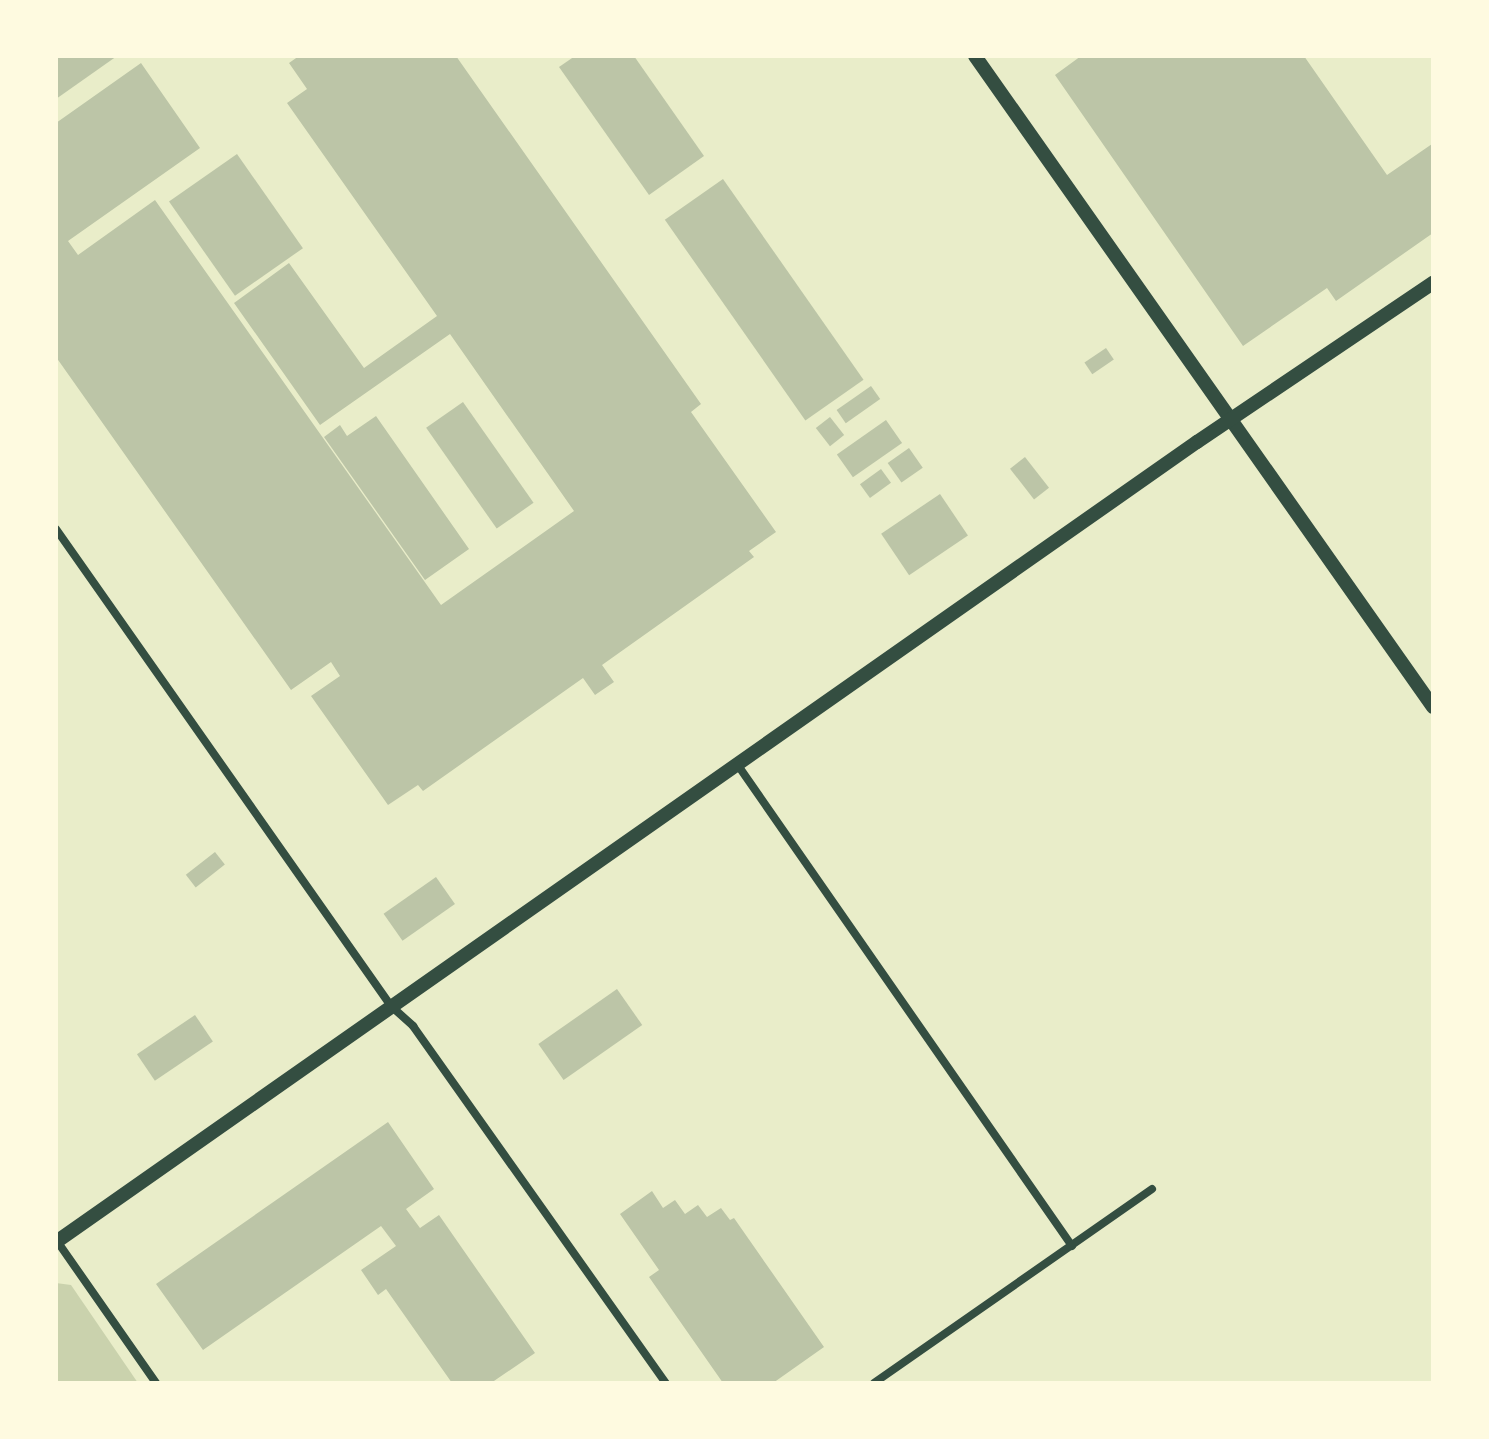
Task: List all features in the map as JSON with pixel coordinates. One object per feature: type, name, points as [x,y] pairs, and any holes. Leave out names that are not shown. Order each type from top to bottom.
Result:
[{"type":"street","points":[[975,56],[1433,707]]},
{"type":"street","points":[[156,1383],[57,1242],[1230,419],[1433,283]]},
{"type":"street","points":[[56,529],[391,1006],[413,1026],[666,1383]]},
{"type":"street","points":[[737,764],[1072,1246]]},
{"type":"street","points":[[874,1383],[1152,1189]]},
{"type":"green space","points":[[56,1283],[71,1285],[138,1383],[56,1383]]},
{"type":"building","points":[[56,56],[117,56],[56,99]]},
{"type":"building","points":[[299,56],[456,56],[701,404],[691,412],[776,532],[749,551],[754,557],[602,665],[614,682],[595,695],[583,678],[423,791],[418,785],[388,805],[311,696],[340,676],[331,662],[291,690],[56,357],[56,123],[141,63],[200,148],[68,241],[78,255],[155,200],[441,605],[574,511],[450,334],[320,425],[234,303],[289,263],[364,368],[437,316],[287,103],[307,89],[289,63]]},
{"type":"building","points":[[575,56],[634,56],[704,156],[649,195],[559,67]]},
{"type":"building","points":[[1081,56],[1304,56],[1387,175],[1432,144],[1433,233],[1336,301],[1327,288],[1243,346],[1055,75]]},
{"type":"building","points":[[237,154],[303,248],[235,296],[169,202]]},
{"type":"building","points":[[723,179],[864,380],[805,420],[665,220]]},
{"type":"building","points":[[1106,348],[1114,360],[1092,374],[1084,363]]},
{"type":"building","points":[[871,386],[880,399],[846,423],[837,410]]},
{"type":"building","points":[[463,402],[534,503],[497,529],[426,428]]},
{"type":"building","points":[[376,416],[469,549],[425,580],[324,437],[340,425],[347,436]]},
{"type":"building","points":[[830,417],[844,435],[830,446],[816,428]]},
{"type":"building","points":[[886,420],[902,443],[853,477],[837,454]]},
{"type":"building","points":[[909,448],[923,468],[901,483],[888,463]]},
{"type":"building","points":[[1025,457],[1049,488],[1034,499],[1010,469]]},
{"type":"building","points":[[881,469],[891,483],[870,498],[860,484]]},
{"type":"building","points":[[940,494],[968,535],[909,575],[881,534]]},
{"type":"building","points":[[215,852],[225,865],[196,887],[186,875]]},
{"type":"building","points":[[436,877],[455,904],[403,941],[384,914]]},
{"type":"building","points":[[617,989],[642,1025],[564,1080],[538,1044]]},
{"type":"building","points":[[195,1015],[213,1042],[155,1081],[137,1054]]},
{"type":"building","points":[[388,1122],[434,1189],[406,1209],[420,1228],[439,1215],[535,1353],[491,1383],[452,1383],[386,1289],[378,1295],[361,1270],[396,1246],[381,1226],[203,1350],[156,1284]]},
{"type":"building","points":[[652,1191],[663,1208],[675,1200],[685,1214],[698,1205],[707,1217],[721,1208],[730,1220],[734,1218],[824,1347],[773,1383],[723,1383],[649,1277],[659,1270],[620,1214]]}]
